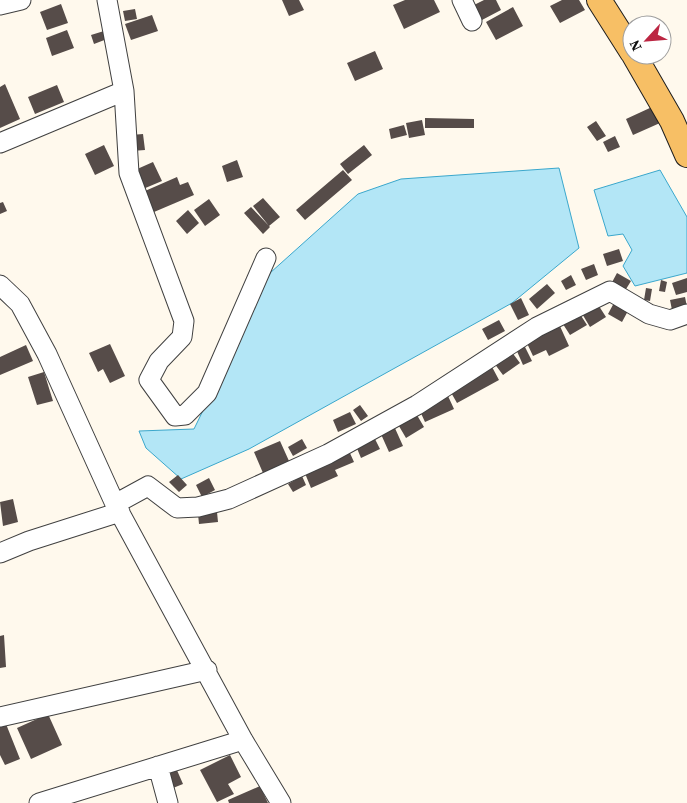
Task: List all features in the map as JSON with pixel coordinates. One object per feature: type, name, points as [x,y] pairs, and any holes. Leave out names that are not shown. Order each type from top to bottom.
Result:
[{"type":"main road","points":[[600,0],[622,36]]},
{"type":"main road","points":[[639,65],[672,121],[687,155]]},
{"type":"street","points":[[0,5],[20,0]]},
{"type":"street","points":[[108,0],[124,90],[129,173],[184,321],[182,337],[158,361],[149,380],[175,416],[185,415],[207,393],[266,258]]},
{"type":"street","points":[[462,0],[472,21]]},
{"type":"street","points":[[0,142],[124,90]]},
{"type":"street","points":[[0,284],[20,304],[47,354],[118,508],[243,740],[281,803]]},
{"type":"street","points":[[0,553],[118,508],[148,486],[177,508],[198,507],[229,499],[328,454],[417,405],[537,327],[610,291],[649,314],[670,320],[687,314]]},
{"type":"street","points":[[0,717],[206,670]]},
{"type":"street","points":[[39,803],[96,795],[158,766],[243,740]]},
{"type":"street","points":[[158,766],[168,803]]},
{"type":"water","points":[[559,168],[579,248],[512,303],[249,449],[181,479],[146,448],[139,431],[194,429],[270,273],[358,194],[401,179]]},
{"type":"water","points":[[660,170],[687,217],[687,273],[635,286],[623,266],[632,250],[623,234],[608,236],[594,190]]},
{"type":"building","points":[[282,0],[299,0],[304,10],[289,16]]},
{"type":"building","points":[[405,0],[434,0],[440,12],[404,29],[393,5]]},
{"type":"building","points":[[484,0],[496,0],[501,10],[482,20],[474,5]]},
{"type":"building","points":[[562,0],[579,0],[585,10],[560,23],[550,6]]},
{"type":"building","points":[[61,4],[68,23],[47,30],[40,12]]},
{"type":"building","points":[[513,7],[523,26],[496,40],[486,22]]},
{"type":"building","points":[[135,9],[137,19],[125,21],[123,11]]},
{"type":"building","points":[[152,15],[158,31],[131,40],[125,24]]},
{"type":"building","points":[[67,30],[74,48],[52,56],[46,38]]},
{"type":"building","points":[[104,31],[107,39],[94,44],[91,35]]},
{"type":"building","points":[[375,51],[383,69],[355,81],[347,63]]},
{"type":"building","points":[[5,84],[20,119],[0,128],[0,87]]},
{"type":"building","points":[[57,85],[64,102],[35,114],[28,97]]},
{"type":"building","points":[[652,107],[660,123],[633,135],[626,119]]},
{"type":"building","points":[[425,118],[474,119],[474,128],[425,128]]},
{"type":"building","points":[[422,120],[425,135],[409,138],[406,123]]},
{"type":"building","points":[[596,121],[606,136],[597,141],[587,127]]},
{"type":"building","points":[[404,125],[407,135],[391,139],[389,129]]},
{"type":"building","points":[[143,134],[145,150],[132,151],[131,135]]},
{"type":"building","points":[[615,136],[620,147],[608,152],[603,142]]},
{"type":"building","points":[[104,145],[114,166],[95,175],[85,154]]},
{"type":"building","points":[[364,145],[372,155],[348,174],[340,164]]},
{"type":"building","points":[[237,160],[243,177],[227,182],[222,166]]},
{"type":"building","points":[[153,162],[162,181],[143,189],[135,170]]},
{"type":"building","points":[[343,170],[352,180],[305,220],[296,210]]},
{"type":"building","points":[[177,177],[180,185],[188,182],[194,195],[154,212],[145,191]]},
{"type":"building","points":[[263,198],[280,217],[269,226],[253,206]]},
{"type":"building","points":[[209,199],[220,215],[205,226],[194,210]]},
{"type":"building","points":[[3,202],[7,211],[0,214],[0,203]]},
{"type":"building","points":[[251,207],[270,227],[263,234],[244,213]]},
{"type":"building","points":[[188,210],[199,223],[187,234],[176,221]]},
{"type":"building","points":[[619,249],[623,261],[607,266],[603,254]]},
{"type":"building","points":[[594,264],[598,275],[586,280],[581,269]]},
{"type":"building","points":[[617,273],[631,281],[623,294],[610,286]]},
{"type":"building","points":[[571,275],[576,285],[566,290],[561,281]]},
{"type":"building","points":[[687,278],[687,292],[676,295],[672,283]]},
{"type":"building","points":[[661,280],[667,282],[665,292],[659,291]]},
{"type":"building","points":[[547,284],[555,293],[537,309],[529,299]]},
{"type":"building","points":[[646,288],[652,289],[650,301],[644,300]]},
{"type":"building","points":[[685,297],[687,307],[672,310],[670,300]]},
{"type":"building","points":[[521,298],[529,315],[518,320],[510,304]]},
{"type":"building","points":[[615,301],[629,309],[622,322],[608,314]]},
{"type":"building","points":[[597,303],[606,317],[590,327],[581,312]]},
{"type":"building","points":[[578,311],[587,325],[570,335],[561,321]]},
{"type":"building","points":[[499,320],[505,331],[488,340],[482,329]]},
{"type":"building","points":[[559,324],[569,346],[549,356],[546,350],[533,356],[525,339]]},
{"type":"building","points":[[110,344],[125,376],[110,383],[103,369],[98,372],[89,353]]},
{"type":"building","points":[[26,345],[33,361],[0,375],[0,357]]},
{"type":"building","points":[[524,345],[532,361],[523,365],[516,349]]},
{"type":"building","points":[[511,351],[520,363],[503,375],[494,363]]},
{"type":"building","points":[[491,365],[499,380],[457,403],[449,389]]},
{"type":"building","points":[[44,372],[53,401],[37,405],[28,377]]},
{"type":"building","points":[[448,396],[454,409],[425,422],[419,409]]},
{"type":"building","points":[[360,405],[368,416],[361,421],[353,410]]},
{"type":"building","points":[[414,410],[424,427],[406,438],[396,421]]},
{"type":"building","points":[[350,412],[356,424],[338,432],[333,420]]},
{"type":"building","points":[[394,426],[403,446],[389,452],[380,432]]},
{"type":"building","points":[[374,437],[380,449],[361,458],[356,446]]},
{"type":"building","points":[[302,439],[307,448],[293,456],[288,447]]},
{"type":"building","points":[[280,441],[289,461],[263,473],[254,452]]},
{"type":"building","points":[[349,451],[354,462],[335,470],[338,476],[311,488],[304,471]]},
{"type":"building","points":[[178,475],[187,485],[179,492],[169,482]]},
{"type":"building","points":[[302,476],[306,485],[293,492],[288,484]]},
{"type":"building","points":[[209,478],[215,490],[202,497],[196,485]]},
{"type":"building","points":[[13,499],[18,522],[3,526],[0,502]]},
{"type":"building","points":[[217,512],[218,522],[199,524],[198,514]]},
{"type":"building","points":[[4,635],[6,667],[0,668],[0,636]]},
{"type":"building","points":[[48,714],[62,745],[31,759],[17,728]]},
{"type":"building","points":[[6,724],[20,759],[5,765],[0,755],[0,726]]},
{"type":"building","points":[[230,755],[241,777],[228,784],[234,794],[217,802],[200,770]]},
{"type":"building","points":[[176,768],[183,784],[173,788],[166,773]]},
{"type":"building","points":[[260,786],[268,803],[229,803],[228,800]]}]
